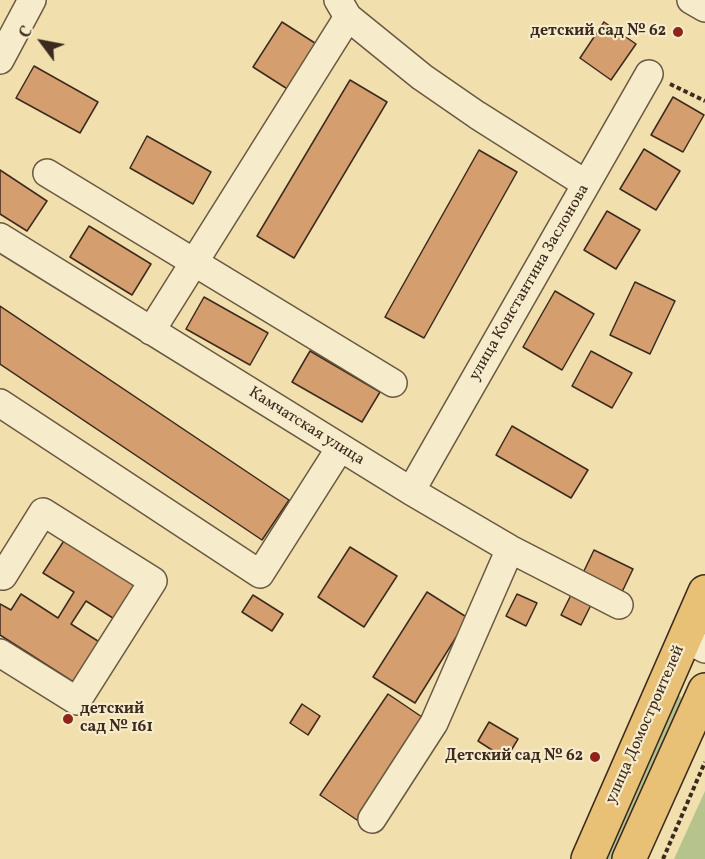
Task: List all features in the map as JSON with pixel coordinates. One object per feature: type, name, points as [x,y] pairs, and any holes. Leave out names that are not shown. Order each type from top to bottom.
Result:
[{"type":"main road","name":"улица Домостроителей","points":[[588,859],[695,643],[705,592]]},
{"type":"main road","points":[[628,859],[705,690]]},
{"type":"street","points":[[0,60],[32,0]]},
{"type":"street","points":[[692,0],[705,8]]},
{"type":"street","points":[[151,331],[343,8],[440,90],[586,184]]},
{"type":"street","name":"улица Константина Заслонова","points":[[411,491],[649,74]]},
{"type":"street","points":[[47,173],[393,383]]},
{"type":"street","name":"Камчатская улица","points":[[0,237],[411,491],[510,549],[619,605]]},
{"type":"street","points":[[0,403],[260,574],[340,448]]},
{"type":"street","points":[[0,574],[3,576],[43,512],[153,581],[76,701],[0,653]]},
{"type":"street","points":[[372,819],[434,723],[510,549]]},
{"type":"path","points":[[649,74],[705,100]]},
{"type":"path","points":[[663,859],[705,762]]},
{"type":"green space","points":[[676,694],[681,697],[682,704],[613,859],[597,859]]},
{"type":"green space","points":[[705,791],[705,859],[674,859]]},
{"type":"building","points":[[282,22],[318,45],[289,90],[253,67]]},
{"type":"building","points":[[604,22],[636,44],[611,80],[580,58]]},
{"type":"building","points":[[34,66],[98,102],[80,133],[16,98]]},
{"type":"building","points":[[350,80],[387,102],[294,258],[257,236]]},
{"type":"building","points":[[673,97],[704,115],[683,152],[651,135]]},
{"type":"building","points":[[147,136],[211,172],[193,204],[130,168]]},
{"type":"building","points":[[644,149],[680,171],[656,210],[620,189]]},
{"type":"building","points":[[479,150],[517,172],[424,338],[385,317]]},
{"type":"building","points":[[0,170],[47,201],[27,231],[0,214]]},
{"type":"building","points":[[607,211],[640,230],[616,269],[584,250]]},
{"type":"building","points":[[89,226],[151,264],[132,295],[70,257]]},
{"type":"building","points":[[635,282],[675,301],[650,354],[610,335]]},
{"type":"building","points":[[555,291],[594,314],[562,370],[523,347]]},
{"type":"building","points":[[204,297],[268,333],[250,365],[186,329]]},
{"type":"building","points":[[0,306],[289,500],[262,540],[0,364]]},
{"type":"building","points":[[310,351],[380,392],[362,422],[292,382]]},
{"type":"building","points":[[591,351],[632,373],[612,408],[572,386]]},
{"type":"building","points":[[512,426],[588,470],[571,498],[496,455]]},
{"type":"building","name":"детский сад № 161","points":[[69,533],[141,579],[116,620],[86,601],[71,624],[101,643],[75,683],[0,635],[0,604],[11,610],[21,594],[58,618],[74,592],[43,573]]},
{"type":"building","points":[[350,547],[397,576],[364,627],[318,597]]},
{"type":"building","points":[[594,550],[633,569],[622,592],[583,573]]},
{"type":"building","points":[[427,592],[468,618],[415,703],[373,677]]},
{"type":"building","points":[[572,593],[592,603],[581,625],[561,615]]},
{"type":"building","points":[[517,594],[537,603],[526,626],[506,616]]},
{"type":"building","points":[[253,595],[283,614],[272,631],[242,612]]},
{"type":"building","points":[[388,694],[425,719],[357,820],[320,795]]},
{"type":"building","points":[[302,704],[320,716],[308,735],[290,723]]},
{"type":"building","points":[[489,722],[518,739],[506,759],[478,741]]},
{"type":"place","name":"детский сад № 62","points":[[678,32]]},
{"type":"place","name":"детский сад № 161","points":[[68,719]]},
{"type":"place","name":"Детский сад № 62","points":[[595,757]]}]
